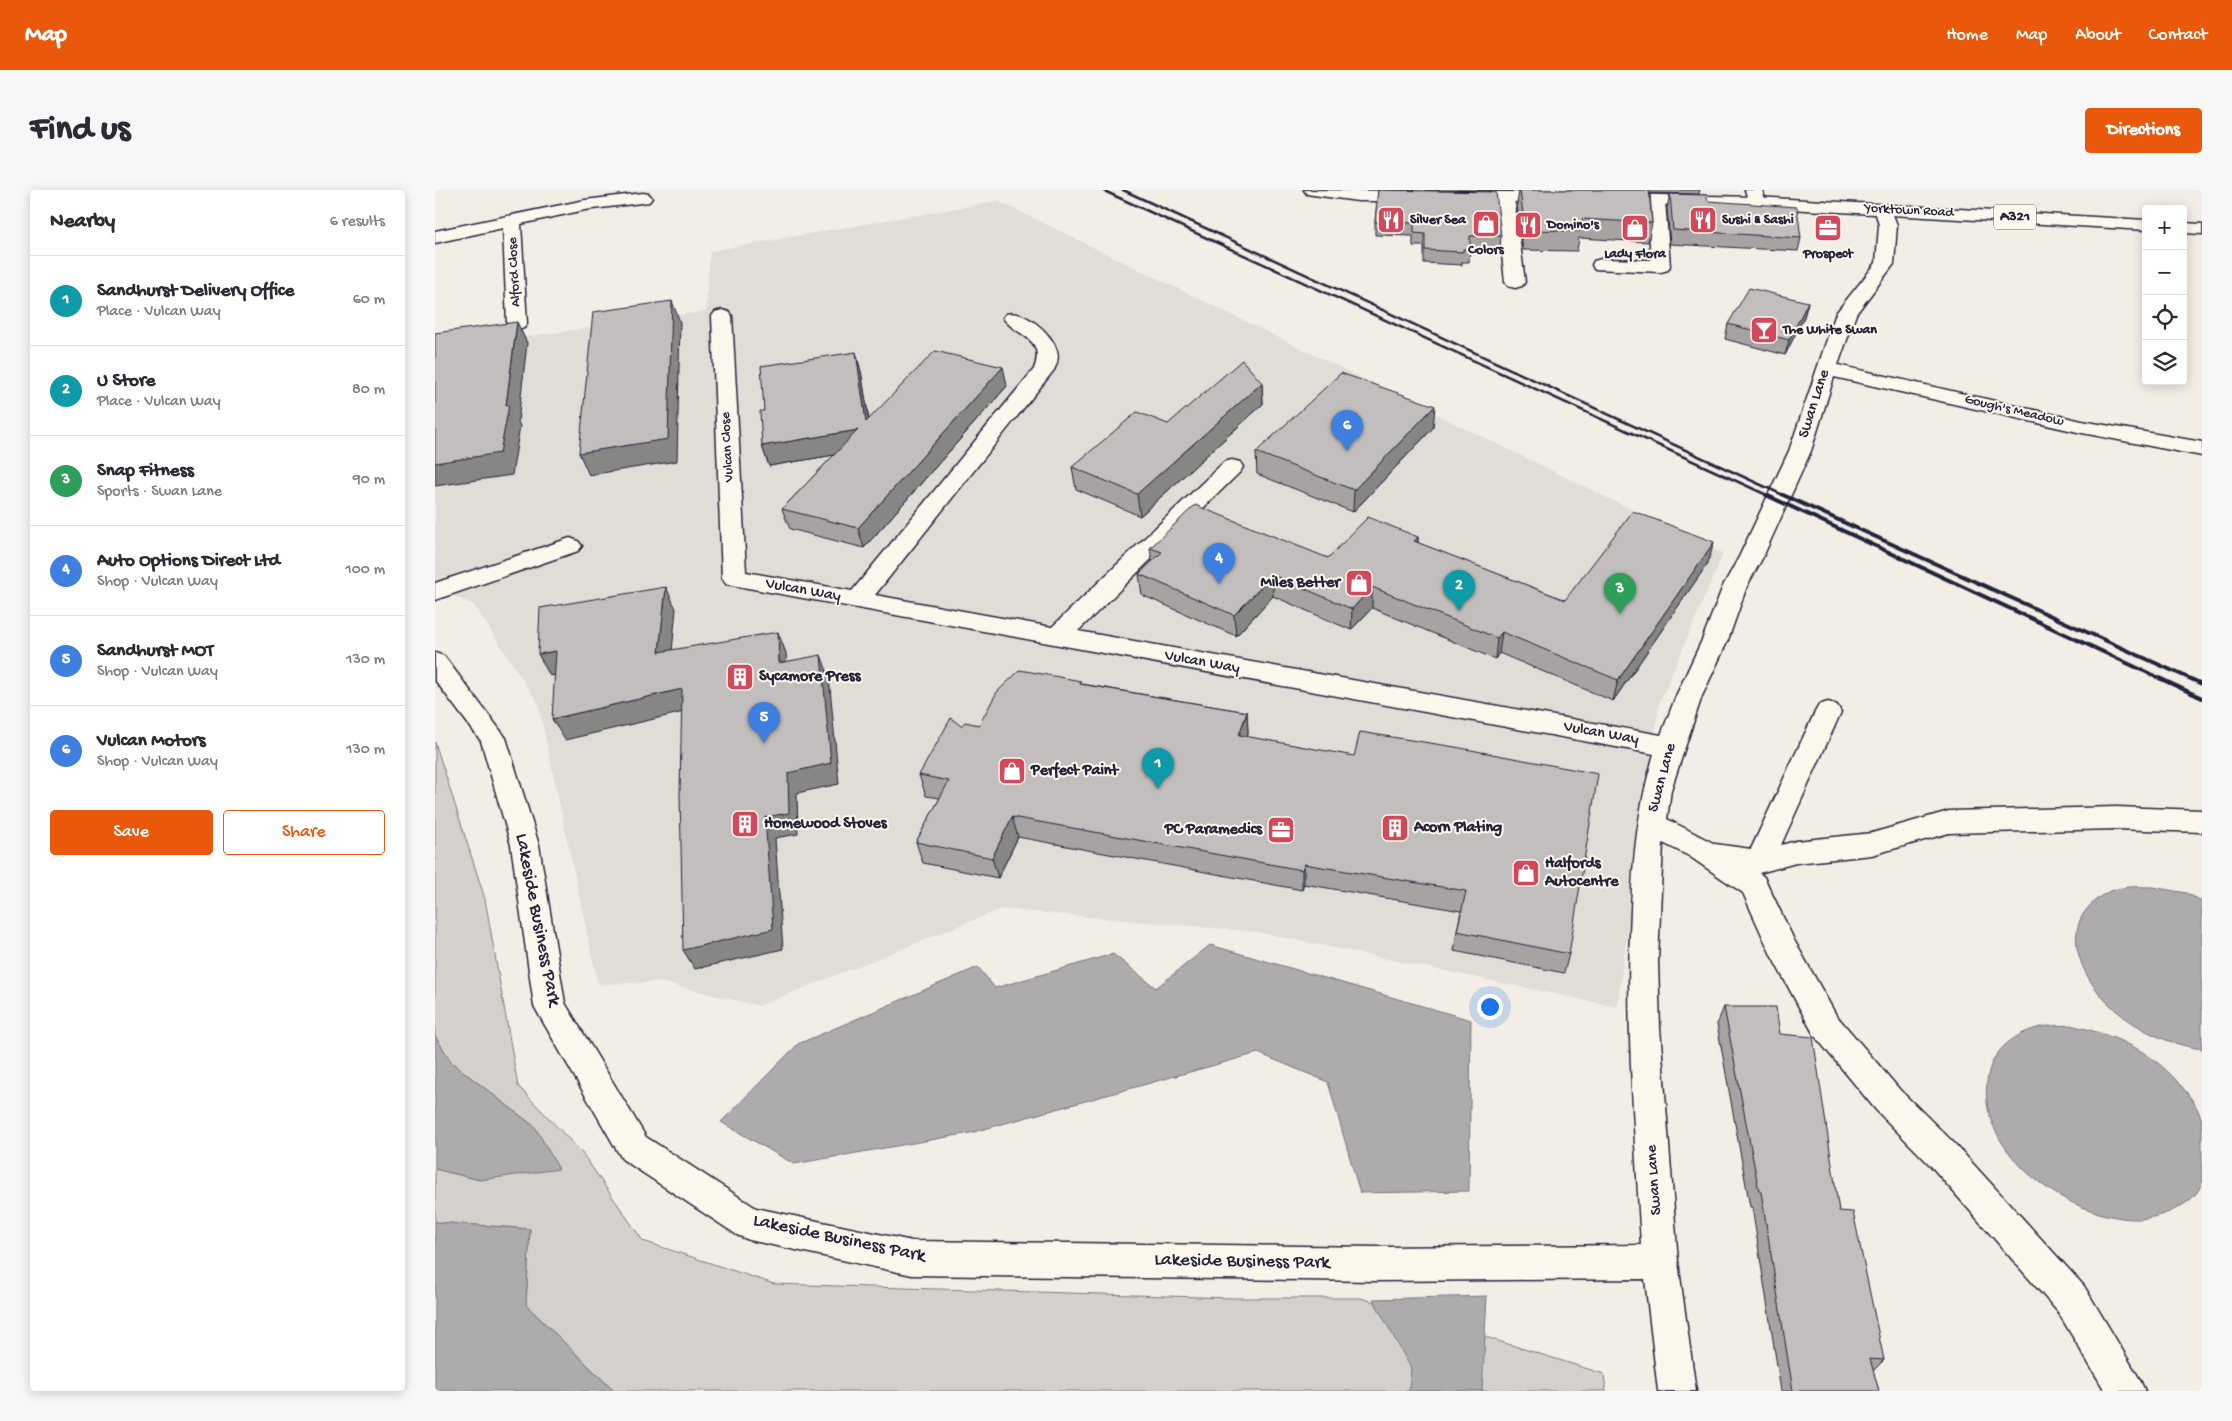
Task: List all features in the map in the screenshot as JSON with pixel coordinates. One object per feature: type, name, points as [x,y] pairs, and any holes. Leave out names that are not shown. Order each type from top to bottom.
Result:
[{"type":"street","points":[[1313,190],[1358,196],[1426,196]]},
{"type":"street","points":[[1446,196],[1573,198]]},
{"type":"street","name":"Yorktown Road","points":[[1593,198],[1656,200],[1755,196],[1884,211],[1918,211],[2142,226]]},
{"type":"street","points":[[1505,197],[1515,282]]},
{"type":"street","name":"Alford Close","points":[[435,237],[512,220],[585,198],[643,198]]},
{"type":"street","points":[[1601,265],[1661,266],[1656,200]]},
{"type":"street","name":"Swan Lane","points":[[1677,1391],[1660,1262],[1644,1009],[1643,961],[1647,850],[1657,790],[1670,747],[1689,696],[1715,640],[1735,586],[1751,557],[1800,451],[1846,313],[1885,264],[1888,234],[1884,211]]},
{"type":"street","name":"Alford Close","points":[[512,220],[517,324]]},
{"type":"street","points":[[2187,228],[2202,229]]},
{"type":"street","name":"Vulcan Close","points":[[722,316],[734,578]]},
{"type":"street","points":[[857,601],[1044,370],[1048,357],[1043,341],[1013,318]]},
{"type":"street","name":"Gough's Meadow","points":[[1826,369],[2082,427],[2202,450]]},
{"type":"street","points":[[1057,637],[1232,467]]},
{"type":"street","points":[[435,592],[570,546]]},
{"type":"street","name":"Vulcan Way","points":[[734,578],[1670,747]]},
{"type":"street","name":"Lakeside Business Park","points":[[435,662],[493,738],[525,845],[550,1006],[634,1148],[749,1223],[912,1258],[1377,1264],[1660,1262]]},
{"type":"street","points":[[1759,862],[1829,712]]},
{"type":"street","points":[[1705,853],[1759,862],[1796,852],[1872,844],[1949,822],[2115,818],[2202,822]]},
{"type":"street","points":[[1652,824],[1705,853],[1754,885],[1782,946],[1825,1025],[1888,1100],[1943,1155],[2071,1299],[2126,1391]]},
{"type":"shaded area","points":[[998,201],[1723,554],[1659,704],[1617,1007],[1258,932],[1001,909],[759,1006],[660,982],[598,984],[538,703],[474,605],[435,588],[435,350],[706,311],[710,251]]},
{"type":"shaded area","points":[[435,742],[485,899],[518,1086],[582,1153],[643,1241],[774,1284],[1232,1298],[1361,1298],[1604,1374],[1606,1391],[614,1391],[526,1305],[530,1229],[435,1222],[435,1169],[480,1180],[535,1127],[452,1063],[435,1036]]},
{"type":"shaded area","points":[[2152,887],[2186,893],[2202,901],[2202,1049],[2161,1038],[2123,1016],[2107,1002],[2083,968],[2076,937],[2079,922],[2087,909],[2098,898],[2117,889]]},
{"type":"shaded area","points":[[1210,945],[1471,1020],[1469,1191],[1360,1193],[1328,1082],[1258,1053],[970,1133],[794,1164],[721,1122],[798,1044],[978,967],[995,988],[1113,954],[1156,988]]},
{"type":"shaded area","points":[[2070,1025],[2113,1037],[2151,1057],[2182,1086],[2194,1103],[2202,1121],[2202,1181],[2199,1190],[2185,1204],[2164,1214],[2143,1219],[2107,1215],[2079,1206],[2053,1192],[2028,1173],[2008,1151],[1994,1126],[1987,1099],[1989,1071],[1992,1063],[2001,1049],[2021,1034],[2041,1027]]},
{"type":"shaded area","points":[[435,1036],[452,1063],[535,1127],[559,1169],[480,1180],[435,1169]]},
{"type":"shaded area","points":[[435,1222],[530,1229],[526,1305],[614,1391],[435,1391]]},
{"type":"shaded area","points":[[1487,1296],[1482,1391],[1409,1391],[1411,1368],[1373,1299]]},
{"type":"building","points":[[1378,190],[1496,192],[1501,236],[1470,236],[1470,249],[1463,249],[1463,252],[1425,250],[1425,234],[1414,233],[1414,223],[1375,222]]},
{"type":"building","points":[[1520,190],[1649,190],[1652,223],[1582,219],[1580,231],[1525,230]]},
{"type":"building","points":[[1670,194],[1706,195],[1708,201],[1797,207],[1801,238],[1673,230]]},
{"type":"building","points":[[1749,288],[1808,302],[1789,340],[1728,324]]},
{"type":"building","points":[[672,301],[668,439],[579,453],[593,312]]},
{"type":"building","points":[[517,322],[506,405],[509,405],[500,453],[435,463],[435,333]]},
{"type":"building","points":[[935,351],[1003,367],[858,528],[782,509],[858,430],[762,446],[760,411],[764,411],[761,366],[856,352],[866,422]]},
{"type":"building","points":[[1242,360],[1262,383],[1137,494],[1072,467],[1137,412],[1168,424]]},
{"type":"building","points":[[1341,373],[1435,406],[1354,490],[1256,452]]},
{"type":"building","points":[[1195,505],[1328,558],[1368,517],[1418,537],[1414,541],[1565,600],[1633,511],[1714,542],[1618,680],[1502,632],[1497,638],[1372,587],[1352,609],[1273,575],[1234,615],[1139,574],[1162,552],[1150,548]]},
{"type":"building","points":[[666,587],[659,652],[778,632],[779,663],[821,655],[831,763],[788,773],[789,813],[765,817],[773,929],[683,950],[680,793],[682,689],[552,719],[556,651],[538,654],[540,608]]},
{"type":"building","points":[[1020,670],[1081,681],[1080,684],[1247,712],[1239,735],[1354,756],[1360,732],[1455,747],[1598,774],[1569,954],[1457,931],[1466,891],[1304,864],[1302,870],[1012,817],[992,858],[916,842],[949,781],[919,775],[951,718],[961,726],[965,722],[979,725],[997,692]]},
{"type":"building","points":[[1724,1007],[1776,1007],[1780,1034],[1813,1037],[1839,1211],[1853,1212],[1884,1360],[1870,1359],[1879,1391],[1793,1391],[1761,1192],[1759,1191]]},
{"type":"railway","points":[[1102,190],[1769,496]]},
{"type":"railway","points":[[1123,190],[1785,496]]},
{"type":"railway","points":[[1766,495],[2202,698]]},
{"type":"railway","points":[[1783,495],[2202,684]]},
{"type":"place","name":"Silver Sea","points":[[1391,220]]},
{"type":"place","name":"Sushi & Sashi","points":[[1703,220]]},
{"type":"place","name":"Colors","points":[[1486,224]]},
{"type":"place","name":"Domino's","points":[[1528,225]]},
{"type":"place","name":"Lady Flora","points":[[1635,228]]},
{"type":"place","name":"Prospect","points":[[1828,228]]},
{"type":"place","name":"The White Swan","points":[[1764,330]]},
{"type":"place","name":"Vulcan Motors","points":[[1347,451]]},
{"type":"place","name":"Miles Better","points":[[1359,583]]},
{"type":"place","name":"Auto Options Direct Ltd","points":[[1219,584]]},
{"type":"place","name":"U Store","points":[[1459,611]]},
{"type":"place","name":"Snap Fitness","points":[[1620,614]]},
{"type":"place","name":"Sycamore Press","points":[[740,677]]},
{"type":"place","name":"Sandhurst MOT","points":[[764,743]]},
{"type":"place","name":"Perfect Paint","points":[[1012,771]]},
{"type":"place","name":"Sandhurst Delivery Office","points":[[1158,789]]},
{"type":"place","name":"Homewood Stoves","points":[[745,824]]},
{"type":"place","name":"Acorn Plating","points":[[1395,828]]},
{"type":"place","name":"PC Paramedics","points":[[1281,830]]},
{"type":"place","name":"Halfords Autocentre","points":[[1526,873]]}]
